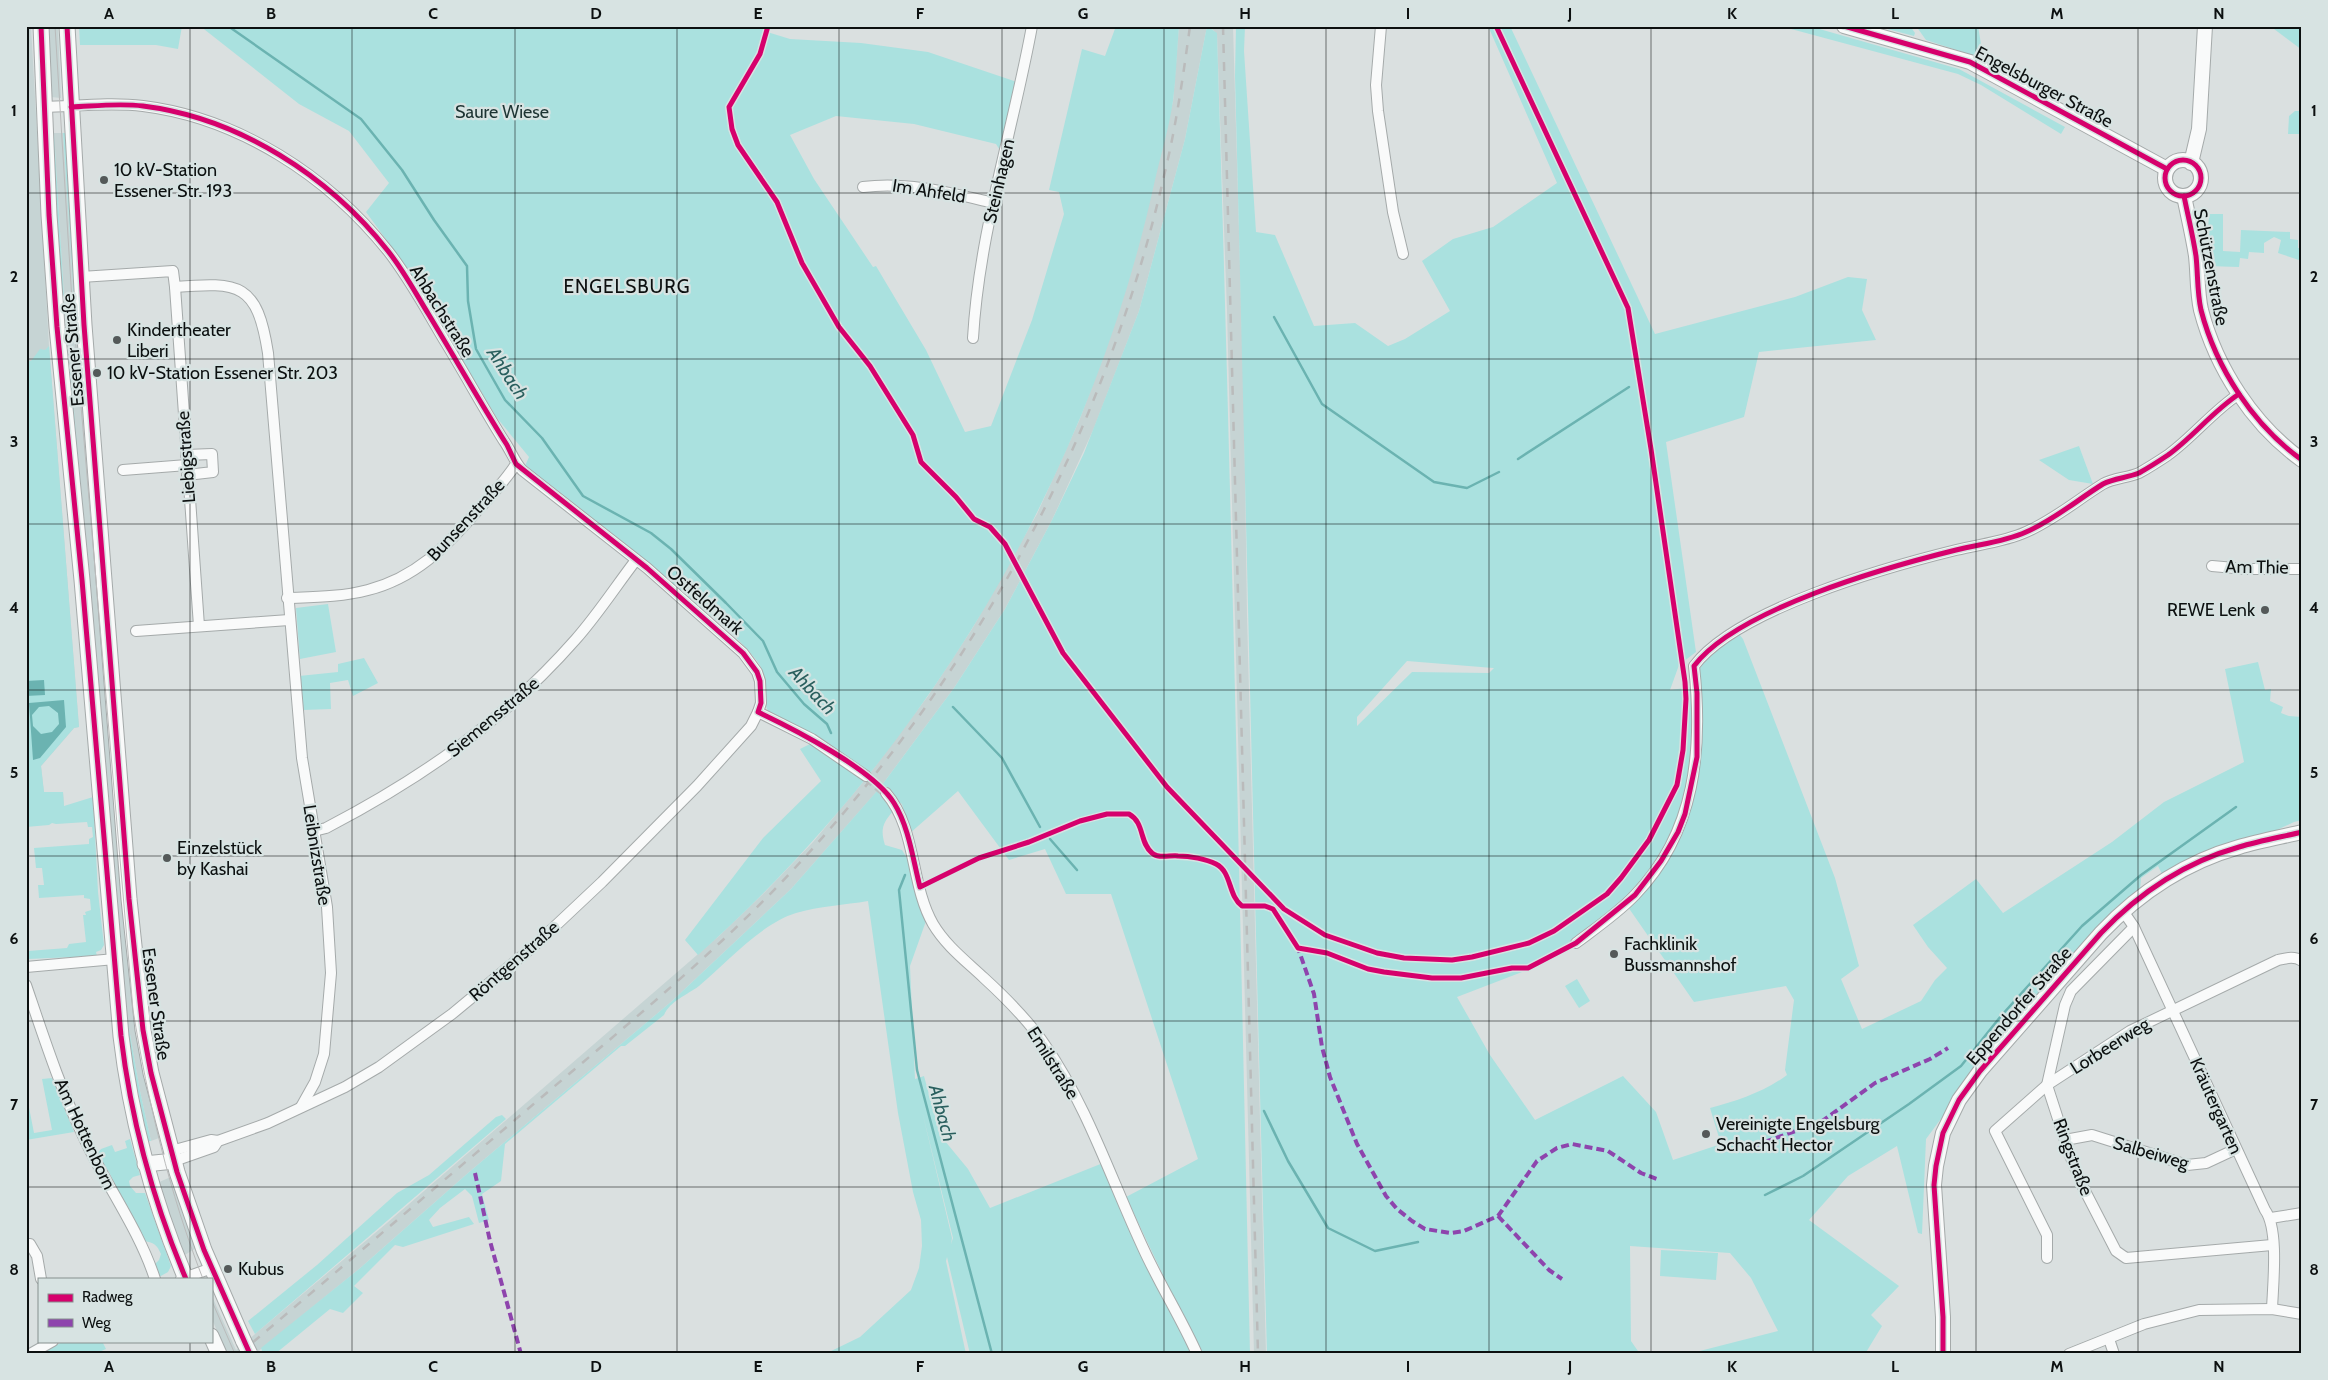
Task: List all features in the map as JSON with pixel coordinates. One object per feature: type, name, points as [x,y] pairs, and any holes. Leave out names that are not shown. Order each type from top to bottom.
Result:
[{"type":"main road","name":"Essener Straße","points":[[41,26],[57,327],[82,580],[125,1066],[146,1164],[184,1278]]},
{"type":"main road","name":"Essener Straße","points":[[67,26],[71,107],[86,277],[136,968],[144,1038],[172,1156],[212,1268],[247,1348]]},
{"type":"main road","points":[[146,1164],[172,1156]]},
{"type":"main road","points":[[212,1338],[219,1354]]},
{"type":"street","name":"Steinhagen","points":[[973,338],[981,260],[1018,98],[1032,26]]},
{"type":"street","points":[[1381,26],[1376,85],[1378,111],[1393,212],[1403,254]]},
{"type":"street","name":"Engelsburger Straße","points":[[1844,26],[1970,62],[2168,169]]},
{"type":"street","points":[[2191,162],[2198,129],[2204,26]]},
{"type":"street","name":"Ahbachstraße","points":[[45,107],[129,105],[168,111],[251,139],[284,158],[317,182],[359,218],[388,251],[507,445],[516,464],[636,560]]},
{"type":"street","points":[[2176,162],[2191,162],[2199,172],[2200,183],[2194,191],[2184,196],[2174,194],[2166,185],[2165,180],[2168,169],[2176,162]]},
{"type":"street","name":"Im Ahfeld","points":[[863,187],[884,184],[912,187],[994,203]]},
{"type":"street","name":"Schützenstraße","points":[[2184,196],[2196,257],[2201,309],[2218,354],[2239,394],[2270,432],[2302,460]]},
{"type":"street","points":[[86,277],[173,270],[174,287]]},
{"type":"street","name":"Leibnizstraße","points":[[174,287],[206,284],[239,289],[250,299],[261,314],[268,353],[302,758],[327,907],[331,973],[324,1054],[315,1082],[301,1107]]},
{"type":"street","name":"Liebigstraße","points":[[174,287],[199,626]]},
{"type":"street","points":[[1576,944],[1635,895],[1666,853],[1678,832],[1685,814],[1697,757],[1697,694],[1694,666],[1704,654],[1732,634],[1771,612],[1824,590],[1894,567],[1997,542],[2026,532],[2053,518],[2104,483],[2122,476],[2138,473],[2169,455],[2239,394]]},
{"type":"street","name":"Bunsenstraße","points":[[288,598],[368,590],[422,566],[439,553],[507,478],[516,464]]},
{"type":"street","points":[[123,470],[187,465]]},
{"type":"street","name":"Ostfeldmark","points":[[636,560],[743,652],[757,672],[760,681],[761,703],[758,712]]},
{"type":"street","name":"Siemensstraße","points":[[314,831],[326,828],[401,787],[451,753],[508,707],[577,638],[636,560]]},
{"type":"street","name":"Am Thie","points":[[2212,566],[2302,569]]},
{"type":"street","points":[[136,631],[289,620]]},
{"type":"street","points":[[758,712],[812,739],[866,776]]},
{"type":"street","name":"Röntgenstraße","points":[[172,1156],[214,1147],[218,1141],[268,1123],[345,1087],[417,1041],[497,978],[602,882],[751,726],[758,712]]},
{"type":"street","name":"Emilstraße","points":[[886,793],[899,811],[932,923],[951,948],[1024,1017],[1051,1054],[1081,1110],[1144,1249],[1198,1354]]},
{"type":"street","name":"Eppendorfer Straße","points":[[1943,1354],[1944,1317],[1934,1185],[1939,1149],[1947,1124],[1959,1100],[1980,1071],[2101,933],[2123,911],[2169,878],[2211,856],[2238,847],[2302,832]]},
{"type":"street","name":"Kräutergarten","points":[[2123,911],[2134,928],[2236,1149],[2265,1210],[2271,1218],[2272,1309]]},
{"type":"street","name":"Ringstraße","points":[[2134,928],[2071,991],[2065,1005],[2048,1085],[2065,1140],[2083,1187],[2116,1251],[2126,1258],[2272,1245]]},
{"type":"street","name":"Lorbeerweg","points":[[2047,1258],[2047,1235],[1995,1131],[2048,1085],[2130,1031],[2278,960],[2287,957],[2302,961]]},
{"type":"street","points":[[26,968],[115,959]]},
{"type":"street","name":"Am Hottenborn","points":[[26,984],[70,1107],[97,1164],[147,1254],[155,1278]]},
{"type":"street","name":"Salbeiweg","points":[[2065,1140],[2092,1136],[2187,1165],[2206,1163],[2236,1149]]},
{"type":"street","points":[[2271,1218],[2302,1213]]},
{"type":"street","points":[[26,1244],[30,1244],[37,1256],[41,1278]]},
{"type":"street","points":[[184,1278],[212,1268]]},
{"type":"street","points":[[2069,1354],[2144,1324],[2180,1313],[2218,1308],[2272,1309],[2302,1314]]},
{"type":"street","points":[[2109,1339],[2114,1354]]},
{"type":"street","points":[[30,1354],[51,1342]]},
{"type":"shaded area","points":[[26,26],[31,26],[49,346],[79,727],[74,728],[41,766],[44,793],[63,792],[64,806],[26,822]]},
{"type":"shaded area","points":[[48,26],[58,26],[61,98],[51,97]]},
{"type":"shaded area","points":[[1179,26],[1207,26],[1185,139],[1139,311],[1094,428],[1052,520],[1005,609],[954,688],[879,789],[791,889],[672,1001],[468,1173],[359,1269],[255,1354],[227,1354],[212,1319],[212,1296],[236,1350],[387,1223],[719,936],[813,842],[868,776],[928,696],[972,629],[1037,514],[1079,421],[1104,355],[1173,102]]},
{"type":"shaded area","points":[[1209,26],[1233,26],[1244,403],[1247,615],[1266,1354],[1254,1354],[1227,311],[1217,34]]},
{"type":"shaded area","points":[[54,133],[63,133],[74,296],[78,303],[83,367],[79,367],[99,584],[151,1099],[159,1138],[151,1141],[124,1000],[70,367],[66,366],[60,303],[64,296]]},
{"type":"shaded area","points":[[44,680],[45,695],[26,696],[26,681]]},
{"type":"shaded area","points":[[64,700],[66,727],[40,758],[33,760],[29,703]],"holes":[[[49,706],[58,713],[59,724],[52,732],[41,734],[33,726],[32,715],[39,707]]]},
{"type":"shaded area","points":[[173,1176],[198,1247],[183,1256],[157,1183]]},
{"type":"green space","points":[[79,26],[182,26],[178,49],[156,45],[80,45]]},
{"type":"green space","name":"Saure Wiese","points":[[200,26],[761,26],[765,29],[764,31],[790,39],[861,43],[928,52],[1017,82],[1001,152],[996,144],[914,124],[836,116],[790,135],[814,179],[873,267],[876,266],[926,350],[965,432],[991,426],[1032,320],[1064,214],[1059,192],[1049,190],[1082,49],[1105,56],[1116,26],[1179,26],[1174,92],[1169,121],[1126,291],[1088,398],[1042,503],[987,604],[925,700],[856,791],[780,876],[698,955],[685,940],[763,838],[821,781],[800,749],[820,739],[769,712],[766,707],[761,667],[750,652],[734,636],[650,565],[525,466],[529,457],[497,418],[404,264],[366,212],[389,183],[349,131],[299,104]]},
{"type":"green space","points":[[1207,26],[1217,33],[1231,528],[1250,1354],[1198,1354],[1182,1315],[1126,1197],[1198,1159],[1111,894],[1066,894],[1045,849],[1009,860],[958,791],[909,834],[902,804],[879,789],[954,688],[1005,609],[1052,520],[1084,453],[1139,311],[1185,139]]},
{"type":"green space","points":[[1236,26],[1245,26],[1244,51],[1256,232],[1275,235],[1314,326],[1355,323],[1388,346],[1405,339],[1450,311],[1422,261],[1453,239],[1493,227],[1557,183],[1488,26],[1510,26],[1655,334],[1795,297],[1848,277],[1867,279],[1862,310],[1876,340],[1759,352],[1744,417],[1666,442],[1696,652],[1679,665],[1670,690],[1692,687],[1693,745],[1692,764],[1685,802],[1667,844],[1646,879],[1651,881],[1674,849],[1688,817],[1700,758],[1698,667],[1708,654],[1739,634],[1743,639],[1835,878],[1859,966],[1841,979],[1862,1029],[1921,1001],[1935,980],[1947,968],[1928,947],[1913,925],[1976,879],[2003,913],[2112,842],[2164,802],[2244,762],[2225,669],[2258,662],[2265,690],[2271,689],[2270,701],[2283,707],[2281,713],[2302,717],[2302,820],[2268,834],[2210,852],[2163,876],[2158,866],[2141,878],[2140,890],[2101,924],[2066,962],[1997,1043],[1926,1139],[1922,1234],[1918,1233],[1897,1146],[1848,1176],[1809,1220],[1899,1286],[1871,1315],[1882,1326],[1865,1354],[1688,1354],[1778,1331],[1751,1278],[1730,1253],[1630,1246],[1631,1341],[1640,1354],[1267,1354],[1235,76]],"holes":[[[1407,661],[1493,668],[1494,668],[1489,673],[1412,672],[1357,726],[1357,717]],[[1628,907],[1694,1002],[1786,986],[1794,1000],[1785,1070],[1787,1075],[1750,1095],[1710,1108],[1721,1144],[1673,1160],[1656,1112],[1623,1076],[1535,1120],[1490,1055],[1457,997],[1530,969],[1575,947]]]},
{"type":"green space","points":[[1780,26],[1809,26],[1959,69],[2065,127],[2061,134],[1981,85],[1958,74]]},
{"type":"green space","points":[[1876,26],[1910,26],[1915,33],[1914,36]]},
{"type":"green space","points":[[1916,26],[1978,26],[1983,56],[1981,58],[1926,40]]},
{"type":"green space","points":[[2270,26],[2302,26],[2302,50]]},
{"type":"green space","points":[[2295,111],[2302,111],[2302,134],[2288,134],[2289,116]]},
{"type":"green space","points":[[51,132],[54,133],[64,296],[59,297]]},
{"type":"green space","points":[[63,133],[69,133],[78,296],[74,297]]},
{"type":"green space","points":[[2209,214],[2223,214],[2223,251],[2240,252],[2241,230],[2290,232],[2290,239],[2298,240],[2298,248],[2302,248],[2302,261],[2278,253],[2281,240],[2274,237],[2264,243],[2264,253],[2249,252],[2248,259],[2240,258],[2239,267],[2206,266]]},
{"type":"green space","points":[[49,346],[79,727],[74,728],[41,766],[44,792],[63,792],[64,806],[93,797],[98,892],[104,945],[101,950],[96,952],[97,956],[28,959],[26,947],[28,951],[67,948],[69,944],[86,942],[83,915],[86,915],[85,912],[91,910],[90,899],[84,898],[84,895],[39,898],[38,885],[44,885],[42,868],[36,868],[34,848],[89,844],[89,839],[93,837],[92,827],[88,827],[87,822],[52,823],[49,825],[26,827],[26,361],[31,361],[40,349],[45,350]]},
{"type":"green space","points":[[66,366],[70,366],[90,586]]},
{"type":"green space","points":[[2079,446],[2093,484],[2069,480],[2039,460]]},
{"type":"green space","points":[[328,604],[336,652],[300,659],[296,608]]},
{"type":"green space","points":[[364,658],[378,683],[353,696],[348,680],[330,683],[331,709],[303,710],[299,676],[338,672],[338,664]]},
{"type":"green space","points":[[877,791],[893,811],[883,826],[885,845],[902,850],[910,863],[926,921],[910,966],[915,1079],[924,1076],[940,1135],[968,1169],[990,1208],[1103,1163],[1193,1354],[970,1354],[947,1257],[946,1261],[966,1354],[825,1354],[860,1337],[911,1290],[919,1268],[922,1246],[921,1220],[913,1192],[898,1113],[868,901],[796,913],[770,925],[757,934],[699,986],[670,1006],[664,1015],[625,1046],[621,1046],[505,1144],[501,1181],[482,1194],[489,1220],[479,1223],[472,1196],[465,1189],[440,1208],[429,1220],[433,1227],[469,1217],[474,1224],[403,1247],[395,1245],[354,1286],[363,1293],[343,1313],[330,1309],[275,1354],[263,1354],[261,1348],[359,1269],[468,1173],[672,1001],[791,889]],"holes":[[[922,1111],[953,1238],[951,1244],[952,1238]]]},
{"type":"green space","points":[[1577,979],[1590,1001],[1579,1008],[1565,986]]},
{"type":"green space","points":[[124,1000],[151,1141],[148,1141],[129,1048]]},
{"type":"green space","points":[[52,1078],[74,1132],[26,1140],[26,1092],[34,1133],[52,1130],[42,1079]]},
{"type":"green space","points":[[502,1115],[506,1119],[255,1334],[248,1321],[317,1265],[397,1193],[429,1175],[496,1117]]},
{"type":"green space","points":[[130,1139],[140,1175],[133,1177],[129,1181],[130,1186],[136,1193],[145,1193],[171,1266],[168,1272],[159,1277],[154,1265],[159,1260],[160,1251],[152,1243],[143,1241],[109,1172],[97,1154],[101,1149],[112,1145],[115,1152],[127,1148],[125,1141]]},
{"type":"green space","points":[[1661,1250],[1718,1253],[1716,1280],[1660,1276]]},
{"type":"green space","points":[[62,1342],[102,1342],[106,1349],[94,1354],[41,1354]]},
{"type":"waterway","name":"Ahbach","points":[[228,26],[361,119],[402,170],[434,220],[467,266],[468,301],[476,349],[505,400],[542,438],[583,496],[651,533],[671,549],[726,603],[763,641],[777,672],[804,704],[827,724],[831,733]]},
{"type":"waterway","points":[[1274,317],[1322,404],[1434,482],[1467,488],[1499,472]]},
{"type":"waterway","points":[[1518,459],[1629,387]]},
{"type":"waterway","points":[[953,707],[1002,758],[1040,827]]},
{"type":"waterway","points":[[1765,1195],[1803,1176],[1961,1066],[2001,1016],[2082,926],[2141,875],[2236,807]]},
{"type":"waterway","points":[[1050,839],[1077,870]]},
{"type":"waterway","name":"Ahbach","points":[[905,875],[899,890],[917,1070],[992,1354]]},
{"type":"waterway","points":[[1264,1111],[1288,1161],[1328,1228],[1375,1251],[1418,1242]]},
{"type":"tunnel","points":[[866,776],[886,793]]},
{"type":"tram line","points":[[55,26],[72,301],[133,1010],[145,1079],[161,1146],[180,1213],[203,1278]]},
{"type":"tram line","points":[[212,1301],[235,1354]]},
{"type":"railway","points":[[239,1354],[632,1021],[720,943],[776,888],[845,812],[908,731],[966,646],[1018,558],[1065,467],[1104,372],[1138,275],[1164,176],[1176,120],[1190,26]]},
{"type":"railway","points":[[1223,26],[1258,1354]]},
{"type":"marked path","points":[[1297,945],[1314,994],[1322,1047],[1330,1077],[1357,1144],[1386,1196],[1397,1209],[1412,1221],[1425,1229],[1451,1233],[1464,1231],[1498,1216],[1537,1161],[1557,1148],[1572,1144],[1608,1151],[1641,1173],[1657,1179]]},
{"type":"marked path","points":[[1742,1150],[1821,1122],[1875,1083],[1930,1059],[1948,1048]]},
{"type":"marked path","points":[[475,1173],[490,1241],[521,1354]]},
{"type":"marked path","points":[[1498,1216],[1549,1270],[1562,1279]]},
{"type":"cycle path","points":[[41,26],[49,215],[57,327],[82,580],[121,1036],[125,1067],[145,1160],[163,1220],[186,1278]]},
{"type":"cycle path","points":[[67,26],[84,325],[129,899],[143,1030],[151,1073],[177,1172],[204,1250],[250,1354]]},
{"type":"cycle path","points":[[768,26],[760,54],[729,107],[732,129],[738,145],[777,202],[802,263],[839,327],[870,366],[913,435],[921,462],[956,497],[974,519],[990,527],[1005,544],[1063,653],[1167,787],[1284,909],[1325,935],[1377,953],[1404,958],[1452,960],[1529,943],[1554,931],[1607,894],[1649,840],[1677,785],[1683,750],[1686,699],[1651,449],[1628,308],[1496,26]]},
{"type":"cycle path","points":[[1844,26],[1970,62],[2167,169]]},
{"type":"cycle path","points":[[71,107],[143,106],[179,113],[213,123],[247,137],[279,155],[310,175],[338,198],[364,224],[399,266],[507,445],[516,464],[647,568],[743,653],[757,672],[760,681],[761,703],[758,712],[812,740],[852,764],[884,790],[894,803],[903,822],[920,887],[979,858],[1029,842],[1080,821],[1107,814],[1129,814],[1138,822],[1145,844],[1152,853],[1161,856],[1193,857],[1216,864],[1228,878],[1238,902],[1242,906],[1265,906],[1273,909],[1298,948],[1327,953],[1368,969],[1384,972],[1432,978],[1461,978],[1512,968],[1528,968],[1576,943],[1635,895],[1661,861],[1678,832],[1685,814],[1697,757],[1697,693],[1694,666],[1715,645],[1743,626],[1815,593],[1854,579],[1956,550],[2009,538],[2036,527],[2056,516],[2103,484],[2139,473],[2165,457],[2220,408],[2239,394]]},
{"type":"cycle path","points":[[2183,160],[2196,165],[2201,178],[2196,191],[2183,196],[2170,191],[2165,178],[2170,165],[2183,160]]},
{"type":"cycle path","points":[[2184,196],[2196,256],[2201,310],[2216,353],[2239,394],[2252,412],[2284,446],[2302,460]]},
{"type":"cycle path","points":[[1943,1354],[1943,1317],[1934,1185],[1943,1133],[1959,1100],[1980,1071],[2101,933],[2147,892],[2182,870],[2219,853],[2302,832]]},
{"type":"place","name":"10 kV-Station Essener Str. 193","points":[[104,180]]},
{"type":"place","name":"Kindertheater Liberi","points":[[117,340]]},
{"type":"place","name":"10 kV-Station Essener Str. 203","points":[[97,373]]},
{"type":"place","name":"REWE Lenk","points":[[2265,610]]},
{"type":"place","name":"Einzelstück by Kashai","points":[[167,858]]},
{"type":"place","name":"Fachklinik Bussmannshof","points":[[1614,954]]},
{"type":"place","name":"Vereinigte Engelsburg Schacht Hector","points":[[1706,1134]]},
{"type":"place","name":"Kubus","points":[[228,1269]]},
{"type":"district","name":"ENGELSBURG","points":[[627,286]]}]
